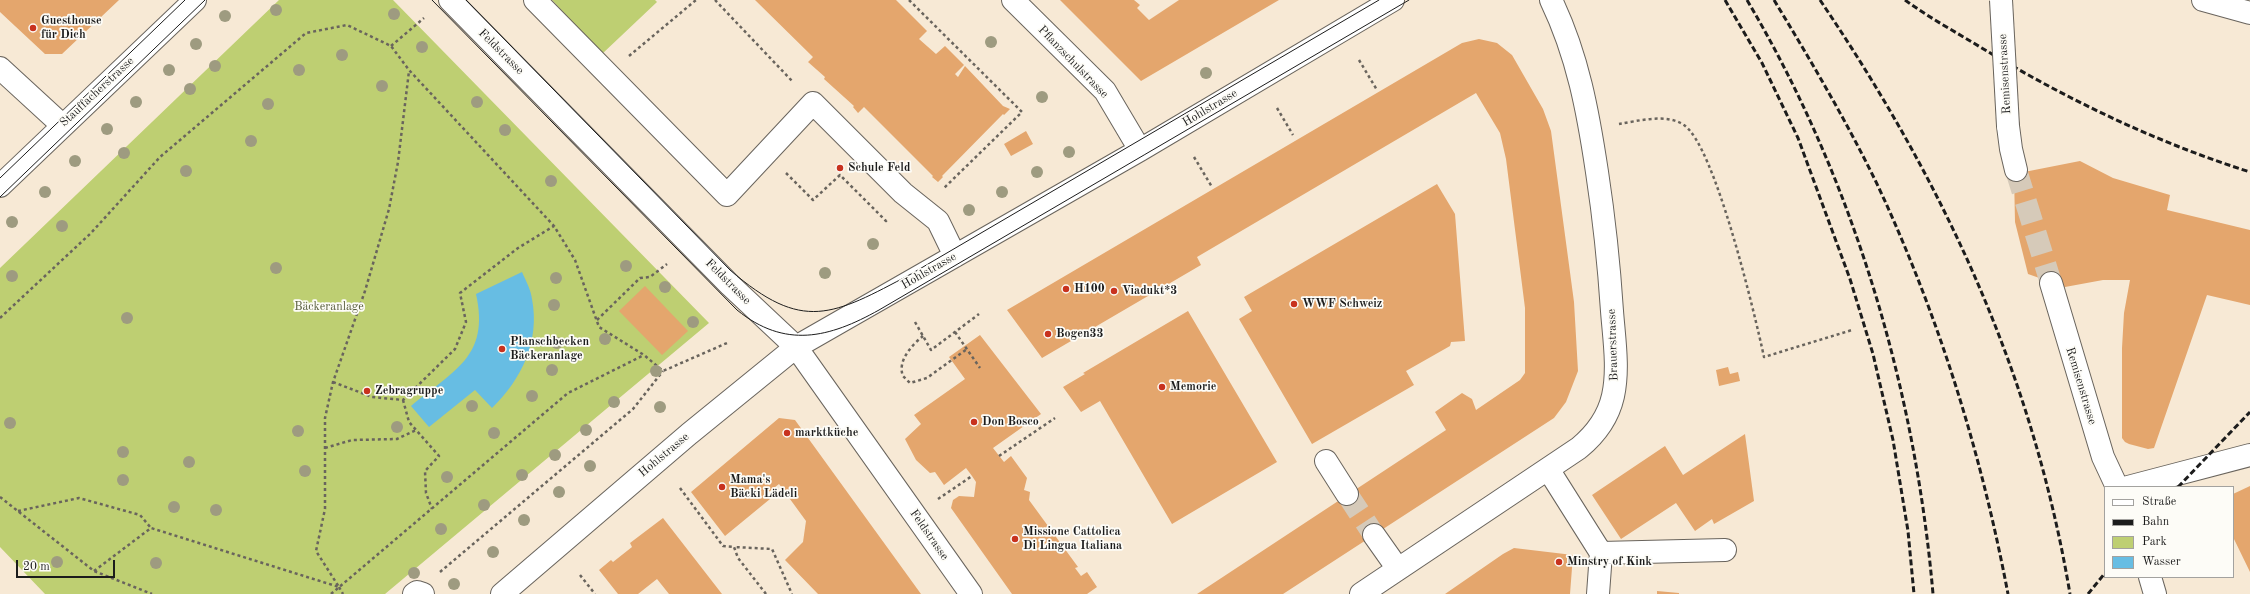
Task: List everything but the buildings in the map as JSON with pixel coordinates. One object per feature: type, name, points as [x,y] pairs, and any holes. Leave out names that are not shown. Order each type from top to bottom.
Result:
[{"type":"street","name":"Stauffacherstrasse","points":[[0,186],[62,125],[195,0]]},
{"type":"street","name":"Feldstrasse","points":[[450,0],[735,290],[796,347],[971,594]]},
{"type":"street","points":[[535,0],[727,195],[813,103],[915,203],[938,221],[955,256]]},
{"type":"street","name":"Pflanzschulstrasse","points":[[1013,0],[1105,91],[1140,150]]},
{"type":"street","name":"Hohlstrasse","points":[[502,594],[683,439],[796,347],[1140,150],[1394,0]]},
{"type":"street","name":"Brauerstrasse","points":[[1361,594],[1588,441],[1601,426],[1610,408],[1615,380],[1608,250],[1587,110],[1578,70],[1551,0]]},
{"type":"street","name":"Remisenstrasse","points":[[2001,0],[2008,126],[2016,170]]},
{"type":"street","points":[[2203,0],[2250,12]]},
{"type":"street","points":[[0,68],[62,125]]},
{"type":"street","name":"Remisenstrasse","points":[[2051,283],[2103,457],[2117,486]]},
{"type":"street","points":[[2132,486],[2250,455]]},
{"type":"street","points":[[1326,461],[1347,494]]},
{"type":"street","points":[[1548,469],[1601,553],[1598,594]]},
{"type":"street","points":[[1374,535],[1398,570]]},
{"type":"street","points":[[1601,553],[1725,550]]},
{"type":"street","points":[[2150,578],[2155,594]]},
{"type":"path","points":[[608,74],[696,0]]},
{"type":"path","points":[[715,0],[813,103]]},
{"type":"path","points":[[781,169],[813,200],[840,175],[886,221],[915,203],[1022,112],[909,0]]},
{"type":"path","points":[[391,46],[424,18]]},
{"type":"path","points":[[0,318],[91,233],[160,157],[306,33],[347,25],[391,46],[409,70],[554,226],[575,260],[599,327],[644,354],[663,371]]},
{"type":"path","points":[[1359,60],[1377,90]]},
{"type":"path","points":[[343,594],[316,551],[325,509],[325,418],[333,382],[365,290],[389,209],[398,162],[409,70]]},
{"type":"path","points":[[1277,108],[1293,134]]},
{"type":"path","points":[[1642,121],[1664,119],[1677,121],[1689,129],[1699,145],[1733,235],[1764,358],[1852,330]]},
{"type":"path","points":[[1194,156],[1212,187]]},
{"type":"path","points":[[333,382],[372,397],[403,400],[455,349],[466,322],[460,293],[518,248],[554,226]]},
{"type":"path","points":[[597,320],[640,278],[650,277],[667,264]]},
{"type":"path","points":[[915,322],[931,350],[979,314]]},
{"type":"path","points":[[955,332],[980,368]]},
{"type":"path","points":[[923,336],[914,343],[902,364],[903,376],[910,383],[926,378],[967,349]]},
{"type":"path","points":[[418,593],[633,409],[663,371],[727,343]]},
{"type":"path","points":[[331,594],[568,393],[644,354]]},
{"type":"path","points":[[403,400],[409,422],[439,456],[425,471],[426,493],[432,509]]},
{"type":"path","points":[[999,456],[1055,418]]},
{"type":"path","points":[[325,448],[352,440],[397,439],[416,430]]},
{"type":"path","points":[[938,499],[972,476]]},
{"type":"path","points":[[680,488],[723,546],[772,549],[792,594]]},
{"type":"path","points":[[0,497],[94,571],[152,594]]},
{"type":"path","points":[[17,511],[79,498],[140,515],[151,528],[339,587]]},
{"type":"path","points":[[94,571],[151,528]]},
{"type":"path","points":[[734,547],[738,558],[766,594]]},
{"type":"path","points":[[580,575],[594,594]]},
{"type":"green space","name":"Bäckeranlage","points":[[279,0],[393,0],[709,323],[385,594],[45,594],[0,547],[0,268]]},
{"type":"green space","points":[[552,0],[655,0],[657,2],[602,54]]},
{"type":"water","name":"Planschbecken Bäckeranlage","points":[[522,272],[531,292],[534,315],[531,344],[520,372],[503,397],[492,408],[475,390],[429,427],[411,406],[454,371],[465,360],[473,348],[478,333],[479,315],[476,294]]},
{"type":"tunnel","points":[[2016,170],[2051,283]]},
{"type":"tunnel","points":[[1347,494],[1374,535]]},
{"type":"tram line","points":[[0,178],[185,0]]},
{"type":"tram line","points":[[0,197],[205,0]]},
{"type":"tram line","points":[[432,0],[737,310],[755,322],[772,330],[790,335],[825,333],[861,320],[1409,0]]},
{"type":"tram line","points":[[466,0],[730,270],[755,290],[778,303],[799,310],[818,311],[838,308],[860,300],[911,274],[1379,0]]},
{"type":"railway","points":[[1725,0],[1762,63],[1798,138],[1850,279],[1873,354],[1893,440],[1908,531],[1914,594]]},
{"type":"railway","points":[[1747,0],[1785,68],[1818,139],[1848,212],[1873,286],[1894,362],[1911,439],[1924,516],[1933,594]]},
{"type":"railway","points":[[1774,0],[1802,46],[1866,162],[1900,235],[1920,285],[1939,335],[1971,437],[1985,489],[2008,594]]},
{"type":"railway","points":[[1820,0],[1865,69],[1906,139],[1944,210],[1978,283],[2007,358],[2033,434],[2054,513],[2070,594]]},
{"type":"railway","points":[[1905,0],[1938,22],[2005,62],[2107,116],[2178,146],[2250,172]]},
{"type":"railway","points":[[2179,486],[2250,412]]},
{"type":"railway","points":[[2088,594],[2104,574]]},
{"type":"place","name":"Guesthouse für Dich","points":[[33,28]]},
{"type":"place","name":"Schule Feld","points":[[840,168]]},
{"type":"place","name":"H100","points":[[1066,289]]},
{"type":"place","name":"Viadukt*3","points":[[1114,291]]},
{"type":"place","name":"WWF Schweiz","points":[[1294,304]]},
{"type":"place","name":"Bogen33","points":[[1048,334]]},
{"type":"place","name":"Planschbecken Bäckeranlage","points":[[502,349]]},
{"type":"place","name":"Memorie","points":[[1162,387]]},
{"type":"place","name":"Zebragruppe","points":[[367,391]]},
{"type":"place","name":"Don Bosco","points":[[974,422]]},
{"type":"place","name":"marktküche","points":[[787,433]]},
{"type":"place","name":"Mama's Bäcki Lädeli","points":[[722,487]]},
{"type":"place","name":"Missione Cattolica Di Lingua Italiana","points":[[1015,539]]},
{"type":"place","name":"Minstry of Kink","points":[[1559,562]]}]
